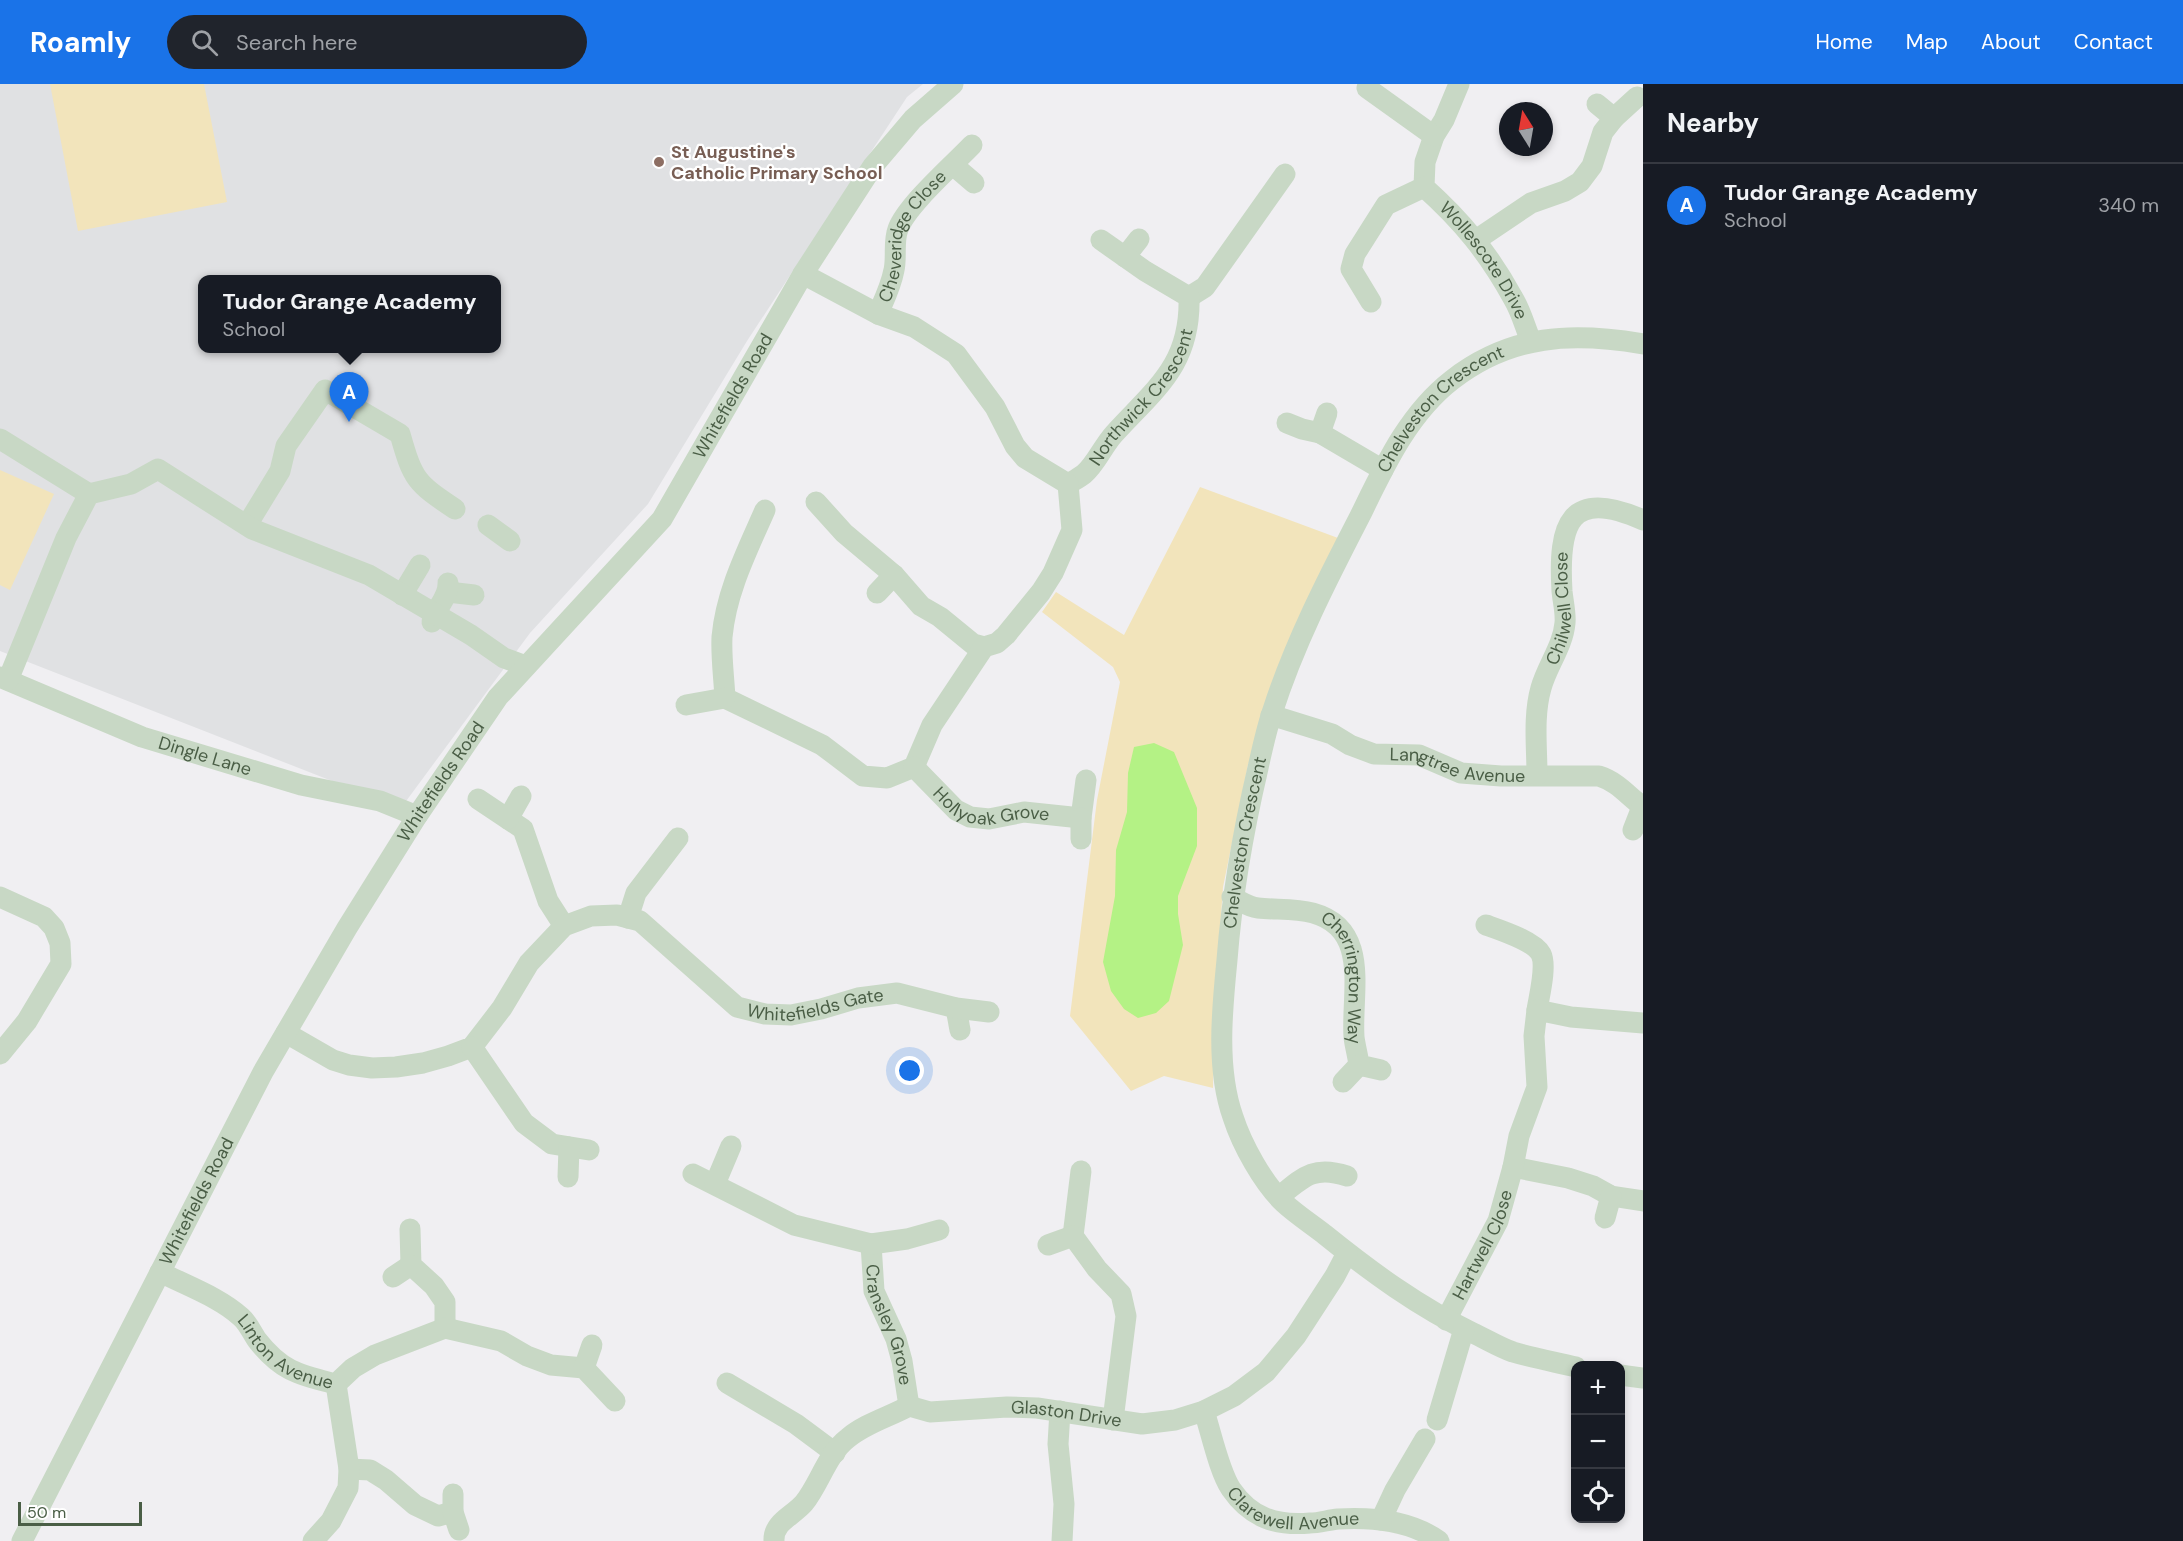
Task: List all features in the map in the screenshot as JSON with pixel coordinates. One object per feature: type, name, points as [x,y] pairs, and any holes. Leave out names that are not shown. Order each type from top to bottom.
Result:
[{"type":"street","name":"Whitefields Road","points":[[22,1541],[286,1033],[347,928],[417,816],[498,697],[662,519],[803,274],[873,166],[913,119],[953,84]]},
{"type":"street","name":"Wollescote Drive","points":[[1424,187],[1425,162],[1434,136],[1444,120],[1459,84]]},
{"type":"street","points":[[1367,88],[1434,136]]},
{"type":"street","points":[[1476,240],[1531,203],[1565,191],[1580,182],[1592,166],[1603,132],[1614,118],[1637,97]]},
{"type":"street","points":[[1597,104],[1614,118]]},
{"type":"street","name":"Cheveridge Close","points":[[878,314],[895,267],[894,250],[898,228],[917,202],[972,145]]},
{"type":"street","name":"Cheveridge Close","points":[[952,165],[974,183]]},
{"type":"street","points":[[1101,240],[1189,297],[1205,286],[1285,174]]},
{"type":"street","name":"Wollescote Drive","points":[[1424,187],[1449,209],[1476,240],[1515,300],[1531,341]]},
{"type":"street","name":"Wollescote Drive","points":[[1371,302],[1351,269],[1355,254],[1386,204],[1424,187]]},
{"type":"street","points":[[1125,257],[1139,239]]},
{"type":"street","points":[[803,274],[878,314],[914,327],[956,354],[990,400],[1015,446],[1025,458],[1068,484],[1072,530],[1053,573],[1041,592],[997,643],[984,647],[973,644],[940,617],[921,606],[894,575],[844,533],[816,502]]},
{"type":"street","name":"Northwick Crescent","points":[[1068,484],[1085,473],[1112,436],[1160,387],[1179,354],[1189,317],[1189,297]]},
{"type":"street","name":"Chelveston Crescent","points":[[1571,1366],[1510,1351],[1455,1324],[1394,1288],[1279,1197],[1253,1162],[1232,1116],[1223,1068],[1222,1012],[1232,897],[1250,801],[1271,715],[1313,608],[1383,470],[1404,434],[1430,399],[1479,361],[1531,341],[1562,337],[1607,338],[1643,344]]},
{"type":"street","points":[[247,525],[280,471],[286,446],[325,390],[400,434],[410,469],[424,488],[455,509]]},
{"type":"street","points":[[1320,434],[1327,413]]},
{"type":"street","points":[[1287,423],[1320,434],[1383,470]]},
{"type":"street","points":[[0,439],[89,494],[131,484],[158,470],[247,525],[369,575],[402,595],[433,618],[471,635],[504,658],[526,666]]},
{"type":"street","points":[[4,678],[66,538],[89,494]]},
{"type":"street","name":"Chilwell Close","points":[[1537,775],[1537,708],[1541,687],[1565,623],[1562,564],[1564,537],[1569,523],[1588,507],[1602,506],[1620,510],[1643,520]]},
{"type":"street","points":[[725,698],[722,639],[734,582],[765,510]]},
{"type":"street","points":[[488,525],[510,541]]},
{"type":"street","points":[[402,595],[420,565]]},
{"type":"street","points":[[877,594],[894,575]]},
{"type":"street","points":[[433,618],[448,588],[474,595]]},
{"type":"street","points":[[686,705],[725,698],[822,745],[863,776],[887,778],[914,767],[932,725],[984,647]]},
{"type":"street","name":"Dingle Lane","points":[[4,678],[142,737],[301,785],[380,801],[417,816]]},
{"type":"street","name":"Langtree Avenue","points":[[1271,715],[1332,734],[1350,745],[1374,754],[1419,755],[1461,773],[1501,776],[1599,776],[1610,779],[1643,807],[1634,830]]},
{"type":"street","name":"Hollyoak Grove","points":[[914,767],[956,810],[970,817],[989,819],[1024,813],[1081,828],[1086,780]]},
{"type":"street","points":[[508,819],[521,796]]},
{"type":"street","points":[[478,799],[522,829],[548,901],[564,926]]},
{"type":"street","points":[[628,918],[636,893],[678,838]]},
{"type":"street","points":[[0,897],[44,917],[54,928],[60,943],[62,964],[27,1021],[0,1054]]},
{"type":"street","name":"Cherrington Way","points":[[1232,897],[1256,908],[1285,908],[1315,913],[1339,926],[1352,946],[1355,973],[1354,1038],[1359,1065]]},
{"type":"street","name":"Whitefields Gate","points":[[472,1047],[502,1008],[529,963],[564,926],[591,916],[617,915],[640,921],[736,1007],[765,1014],[791,1015],[858,998],[897,993],[956,1008],[988,1012]]},
{"type":"street","name":"Hartwell Close","points":[[1437,1420],[1455,1324],[1498,1221],[1519,1136],[1537,1087],[1534,1036],[1543,965],[1541,954],[1535,947],[1486,925]]},
{"type":"street","points":[[956,1008],[960,1030]]},
{"type":"street","points":[[1537,1010],[1642,1026]]},
{"type":"street","points":[[286,1033],[333,1060],[372,1068],[423,1063],[472,1047],[524,1123],[552,1144],[579,1148],[568,1177]]},
{"type":"street","name":"Cherrington Way","points":[[1359,1065],[1381,1070]]},
{"type":"street","name":"Cherrington Way","points":[[1343,1082],[1359,1065]]},
{"type":"street","points":[[715,1184],[731,1146]]},
{"type":"street","name":"Hartwell Close","points":[[1513,1167],[1568,1178],[1593,1186],[1611,1196],[1643,1201]]},
{"type":"street","points":[[1081,1171],[1073,1236],[1097,1269],[1121,1294],[1126,1316],[1113,1420]]},
{"type":"street","points":[[1279,1197],[1299,1180],[1316,1171],[1347,1176]]},
{"type":"street","name":"Cransley Grove","points":[[693,1174],[794,1225],[871,1244],[907,1239],[939,1230]]},
{"type":"street","points":[[1605,1218],[1611,1196]]},
{"type":"street","points":[[410,1229],[411,1264],[434,1286],[445,1302],[445,1328],[501,1341],[527,1356],[551,1365],[584,1368],[615,1401]]},
{"type":"street","points":[[1048,1245],[1073,1236]]},
{"type":"street","name":"Cransley Grove","points":[[871,1244],[874,1292],[896,1339],[909,1406]]},
{"type":"street","name":"Glaston Drive","points":[[909,1406],[930,1412],[1037,1407],[1142,1424],[1175,1420],[1204,1411],[1234,1396],[1266,1372],[1296,1336],[1335,1276],[1347,1253]]},
{"type":"street","points":[[393,1277],[411,1264]]},
{"type":"street","name":"Linton Avenue","points":[[160,1272],[221,1303],[243,1319],[257,1340],[275,1360],[295,1374],[336,1384],[353,1368],[375,1355],[445,1328]]},
{"type":"street","points":[[584,1368],[592,1345]]},
{"type":"street","points":[[1625,1376],[1643,1378]]},
{"type":"street","points":[[727,1383],[796,1424],[835,1453]]},
{"type":"street","points":[[313,1541],[331,1521],[348,1488],[349,1469],[336,1384]]},
{"type":"street","points":[[772,1541],[779,1524],[804,1503],[847,1438],[871,1423],[888,1418],[909,1406]]},
{"type":"street","points":[[1060,1411],[1058,1444],[1064,1504],[1062,1541]]},
{"type":"street","name":"Clarewell Avenue","points":[[1204,1411],[1230,1488],[1250,1510],[1269,1520],[1285,1524],[1337,1519],[1381,1520],[1412,1527],[1439,1541]]},
{"type":"street","points":[[1381,1520],[1395,1490],[1425,1439]]},
{"type":"street","points":[[349,1469],[370,1470],[386,1480],[415,1505],[438,1516],[455,1512]]},
{"type":"shaded area","points":[[0,84],[923,84],[907,97],[747,341],[648,504],[530,633],[401,808],[0,651]]},
{"type":"shaded area","points":[[50,84],[204,84],[227,202],[78,231]]},
{"type":"shaded area","points":[[0,470],[54,494],[10,590],[0,585]]},
{"type":"shaded area","points":[[1200,487],[1338,538],[1248,765],[1223,887],[1214,1017],[1213,1088],[1164,1076],[1131,1091],[1070,1016],[1097,800],[1120,682],[1113,667],[1042,612],[1056,592],[1124,635]]},
{"type":"shaded area","points":[[1154,743],[1174,752],[1197,808],[1197,846],[1178,896],[1178,914],[1183,945],[1169,1001],[1156,1013],[1138,1018],[1124,1009],[1111,991],[1103,962],[1115,896],[1116,850],[1127,812],[1128,773],[1134,747]]},
{"type":"place","name":"St Augustine's Catholic Primary School","points":[[659,162]]},
{"type":"place","name":"Tudor Grange Academy","points":[[349,422]]}]
